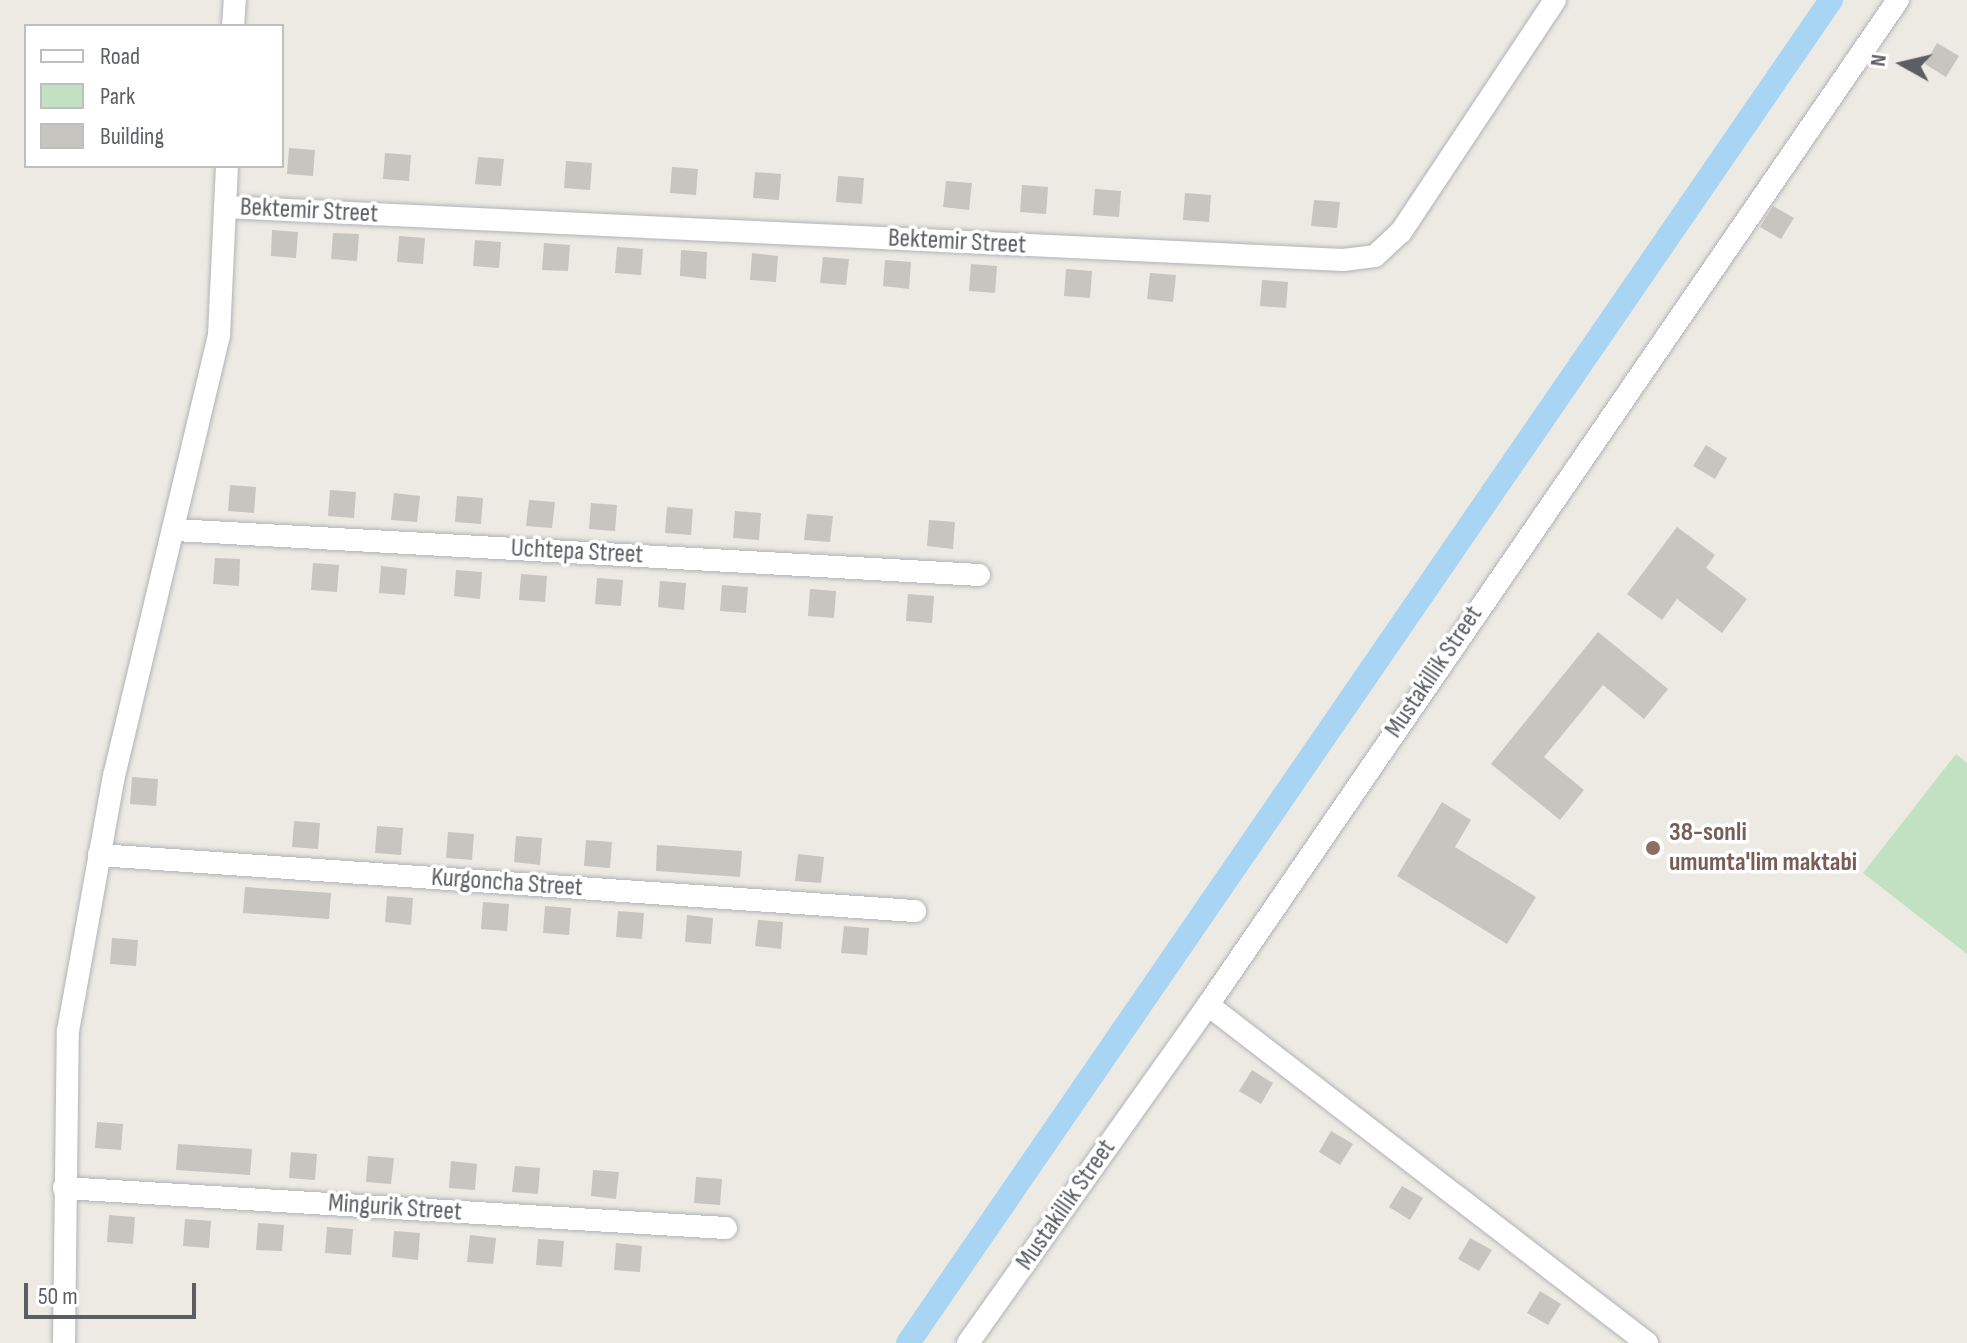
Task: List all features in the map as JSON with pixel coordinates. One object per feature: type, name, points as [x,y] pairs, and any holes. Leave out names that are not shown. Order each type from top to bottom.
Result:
[{"type":"street","points":[[233,24],[235,0]]},
{"type":"street","name":"Bektemir Street","points":[[225,207],[1343,260],[1375,256],[1401,232],[1555,0]]},
{"type":"street","name":"Mustakillik Street","points":[[968,1343],[1208,1005],[1898,0]]},
{"type":"street","points":[[64,1343],[68,1031],[99,855],[219,335],[227,168]]},
{"type":"street","name":"Uchtepa Street","points":[[175,530],[979,575]]},
{"type":"street","name":"Kurgoncha Street","points":[[99,855],[915,911]]},
{"type":"street","points":[[1208,1005],[1647,1343]]},
{"type":"street","name":"Mingurik Street","points":[[64,1188],[726,1228]]},
{"type":"green space","points":[[1956,754],[1967,763],[1967,954],[1863,873]]},
{"type":"building","points":[[1937,43],[1959,56],[1946,77],[1925,64]]},
{"type":"building","points":[[289,148],[315,150],[313,176],[287,174]]},
{"type":"building","points":[[385,153],[411,155],[409,181],[383,179]]},
{"type":"building","points":[[478,157],[504,159],[501,186],[475,184]]},
{"type":"building","points":[[566,161],[592,163],[590,190],[564,188]]},
{"type":"building","points":[[672,167],[698,169],[696,195],[670,193]]},
{"type":"building","points":[[755,172],[781,174],[779,200],[753,198]]},
{"type":"building","points":[[838,176],[864,178],[862,204],[836,202]]},
{"type":"building","points":[[946,181],[972,183],[969,210],[943,207]]},
{"type":"building","points":[[1022,185],[1048,187],[1046,214],[1020,212]]},
{"type":"building","points":[[1095,189],[1121,191],[1119,217],[1093,215]]},
{"type":"building","points":[[1185,193],[1211,195],[1209,222],[1183,220]]},
{"type":"building","points":[[1314,200],[1340,202],[1337,228],[1311,226]]},
{"type":"building","points":[[1773,206],[1794,218],[1781,239],[1760,227]]},
{"type":"building","points":[[272,230],[298,232],[296,258],[271,256]]},
{"type":"building","points":[[333,233],[359,234],[357,261],[331,259]]},
{"type":"building","points":[[399,236],[425,238],[423,264],[397,262]]},
{"type":"building","points":[[475,240],[501,242],[499,268],[473,266]]},
{"type":"building","points":[[544,243],[570,245],[568,271],[542,270]]},
{"type":"building","points":[[617,247],[643,249],[641,275],[615,273]]},
{"type":"building","points":[[681,250],[707,252],[706,279],[680,276]]},
{"type":"building","points":[[752,253],[778,256],[776,282],[750,280]]},
{"type":"building","points":[[823,257],[849,259],[846,285],[820,283]]},
{"type":"building","points":[[885,260],[911,262],[909,289],[883,286]]},
{"type":"building","points":[[971,264],[997,266],[995,293],[969,291]]},
{"type":"building","points":[[1066,269],[1092,271],[1090,298],[1064,296]]},
{"type":"building","points":[[1150,273],[1176,275],[1173,302],[1147,299]]},
{"type":"building","points":[[1262,280],[1288,282],[1286,308],[1260,306]]},
{"type":"building","points":[[1706,445],[1727,458],[1715,479],[1693,466]]},
{"type":"building","points":[[230,485],[256,487],[254,513],[228,511]]},
{"type":"building","points":[[330,490],[356,492],[354,518],[328,516]]},
{"type":"building","points":[[394,493],[420,496],[417,522],[391,520]]},
{"type":"building","points":[[457,496],[483,498],[481,524],[455,522]]},
{"type":"building","points":[[529,500],[555,502],[552,528],[526,526]]},
{"type":"building","points":[[591,503],[617,505],[615,531],[589,529]]},
{"type":"building","points":[[667,507],[693,509],[691,535],[665,533]]},
{"type":"building","points":[[735,511],[761,513],[759,540],[733,538]]},
{"type":"building","points":[[807,514],[833,516],[830,542],[804,540]]},
{"type":"building","points":[[929,520],[955,522],[953,549],[927,546]]},
{"type":"building","points":[[1677,527],[1715,555],[1706,568],[1747,599],[1722,633],[1677,599],[1662,620],[1627,594]]},
{"type":"building","points":[[215,558],[240,559],[239,586],[213,584]]},
{"type":"building","points":[[313,563],[339,565],[337,592],[311,590]]},
{"type":"building","points":[[381,566],[407,569],[405,595],[379,593]]},
{"type":"building","points":[[456,570],[482,572],[480,599],[454,596]]},
{"type":"building","points":[[521,574],[547,576],[545,602],[519,600]]},
{"type":"building","points":[[597,578],[623,580],[621,606],[595,604]]},
{"type":"building","points":[[660,581],[686,583],[684,610],[658,607]]},
{"type":"building","points":[[722,585],[748,587],[746,613],[720,611]]},
{"type":"building","points":[[810,589],[836,591],[834,618],[808,616]]},
{"type":"building","points":[[908,594],[934,596],[932,623],[906,621]]},
{"type":"building","points":[[1598,632],[1668,689],[1644,719],[1603,685],[1544,757],[1584,790],[1560,820],[1491,764]]},
{"type":"building","points":[[132,777],[158,779],[156,806],[130,804]]},
{"type":"building","points":[[1442,802],[1471,820],[1455,847],[1536,897],[1507,944],[1397,876]]},
{"type":"building","points":[[294,821],[320,823],[318,849],[292,847]]},
{"type":"building","points":[[377,826],[403,828],[401,855],[375,853]]},
{"type":"building","points":[[448,832],[474,834],[472,860],[446,858]]},
{"type":"building","points":[[516,836],[542,838],[540,865],[514,862]]},
{"type":"building","points":[[586,840],[612,842],[610,868],[584,866]]},
{"type":"building","points":[[657,845],[742,851],[740,877],[656,871]]},
{"type":"building","points":[[798,854],[824,857],[821,883],[795,881]]},
{"type":"building","points":[[245,887],[331,893],[329,919],[243,913]]},
{"type":"building","points":[[387,896],[413,898],[411,925],[385,922]]},
{"type":"building","points":[[483,902],[509,904],[507,931],[481,929]]},
{"type":"building","points":[[545,906],[571,908],[569,935],[543,933]]},
{"type":"building","points":[[618,911],[644,913],[642,939],[616,937]]},
{"type":"building","points":[[687,915],[713,918],[711,944],[685,942]]},
{"type":"building","points":[[758,920],[783,922],[781,949],[755,946]]},
{"type":"building","points":[[844,926],[869,928],[867,955],[841,953]]},
{"type":"building","points":[[112,938],[138,940],[136,966],[110,964]]},
{"type":"building","points":[[1252,1070],[1273,1083],[1261,1104],[1239,1091]]},
{"type":"building","points":[[97,1122],[123,1124],[121,1150],[95,1148]]},
{"type":"building","points":[[1331,1131],[1353,1144],[1340,1165],[1319,1152]]},
{"type":"building","points":[[178,1144],[252,1149],[250,1175],[176,1170]]},
{"type":"building","points":[[291,1152],[317,1154],[315,1180],[289,1178]]},
{"type":"building","points":[[368,1156],[394,1158],[391,1184],[366,1182]]},
{"type":"building","points":[[451,1161],[477,1164],[475,1190],[449,1188]]},
{"type":"building","points":[[515,1166],[540,1168],[538,1194],[512,1192]]},
{"type":"building","points":[[593,1170],[619,1172],[616,1199],[591,1196]]},
{"type":"building","points":[[696,1177],[722,1179],[720,1205],[694,1203]]},
{"type":"building","points":[[1402,1186],[1423,1198],[1410,1220],[1389,1207]]},
{"type":"building","points":[[109,1215],[135,1217],[133,1244],[107,1242]]},
{"type":"building","points":[[185,1219],[211,1221],[209,1248],[183,1246]]},
{"type":"building","points":[[258,1223],[284,1225],[282,1251],[256,1250]]},
{"type":"building","points":[[327,1227],[353,1229],[351,1255],[325,1253]]},
{"type":"building","points":[[394,1231],[420,1233],[418,1260],[392,1257]]},
{"type":"building","points":[[470,1235],[496,1238],[493,1264],[467,1262]]},
{"type":"building","points":[[1470,1238],[1492,1250],[1479,1271],[1458,1259]]},
{"type":"building","points":[[538,1239],[564,1241],[562,1267],[536,1265]]},
{"type":"building","points":[[616,1243],[642,1246],[640,1272],[614,1270]]},
{"type":"building","points":[[1540,1291],[1561,1304],[1548,1325],[1527,1313]]},
{"type":"waterway","points":[[908,1343],[1831,0]]},
{"type":"place","name":"38-sonli umumta'lim maktabi","points":[[1653,848]]}]
